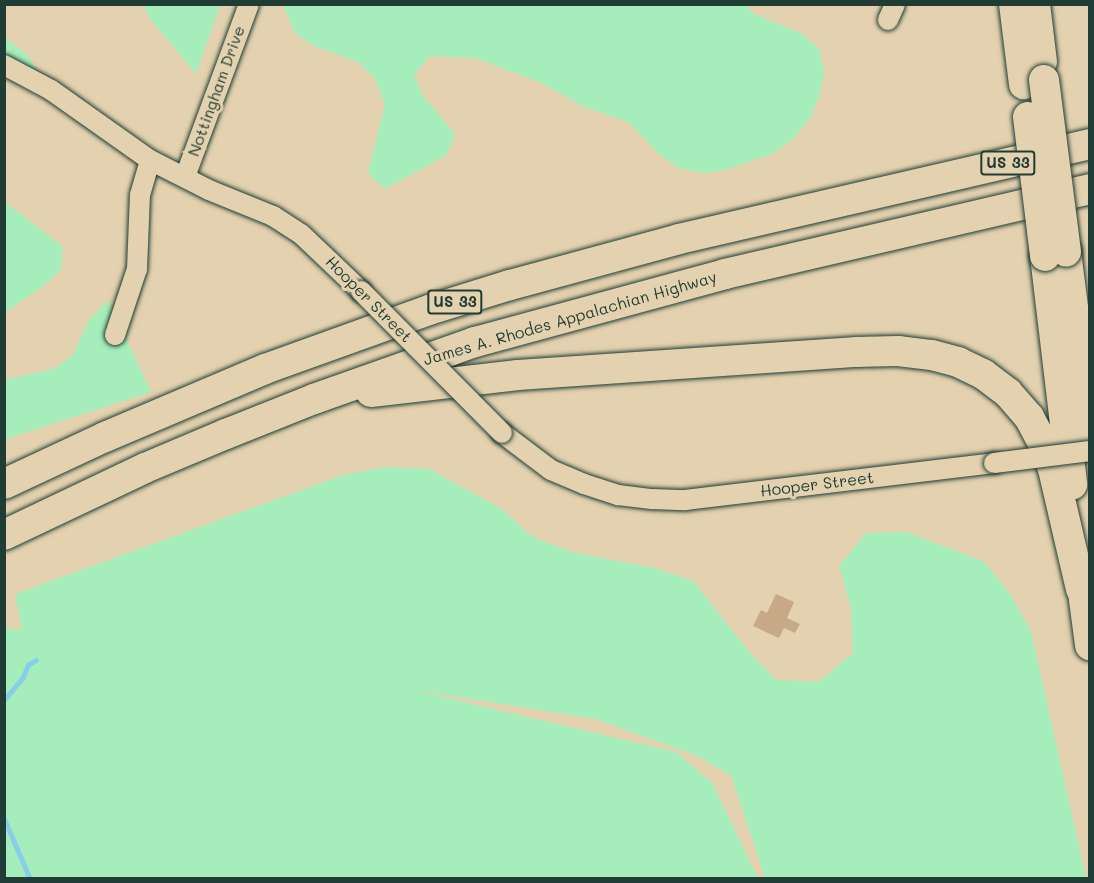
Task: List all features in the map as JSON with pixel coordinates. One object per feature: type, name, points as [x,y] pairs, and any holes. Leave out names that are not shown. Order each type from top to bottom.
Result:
[{"type":"highway","points":[[1014,4],[1034,82],[1056,254],[1089,440]]},
{"type":"highway","points":[[1034,82],[1035,4]]},
{"type":"highway","name":"US 33","points":[[4,484],[105,437],[265,369],[459,301],[679,239],[1089,144]]},
{"type":"highway","name":"James A. Rhodes Appalachian Highway","points":[[4,535],[145,468],[314,399],[475,342],[642,295],[1089,189]]},
{"type":"highway","points":[[1056,254],[1070,468],[1081,589],[1089,645]]},
{"type":"highway","points":[[314,399],[467,379],[575,370],[857,352],[898,351],[932,355],[957,362],[983,374],[1008,393],[1029,417],[1043,443],[1053,469],[1081,589]]},
{"type":"street","name":"Nottingham Drive","points":[[185,177],[249,4]]},
{"type":"street","name":"Hooper Street","points":[[4,65],[51,90],[150,160],[273,216],[301,234],[502,433],[525,453],[552,470],[584,484],[618,495],[685,500],[1089,451]]},
{"type":"street","points":[[115,335],[137,269],[140,195],[150,160]]},
{"type":"green space","points":[[143,5],[220,5],[196,74],[150,19]]},
{"type":"green space","points":[[283,5],[746,5],[752,13],[800,33],[820,49],[824,74],[819,97],[810,118],[793,139],[774,153],[725,170],[702,173],[679,168],[661,156],[628,122],[582,106],[542,83],[475,58],[430,56],[414,75],[423,96],[455,134],[447,155],[385,189],[368,173],[385,104],[375,79],[358,62],[313,46],[295,33]]},
{"type":"green space","points":[[4,37],[26,54],[40,73],[5,54]]},
{"type":"green space","points":[[5,202],[63,247],[61,270],[42,287],[5,312]]},
{"type":"green space","points":[[108,300],[151,392],[5,439],[4,380],[54,369],[73,355],[89,320]]},
{"type":"green space","points":[[385,467],[429,469],[500,508],[533,537],[572,552],[654,568],[693,581],[746,648],[776,680],[819,682],[853,653],[851,608],[839,566],[866,533],[906,532],[985,562],[1010,594],[1031,631],[1086,878],[765,878],[731,775],[695,755],[596,719],[413,690],[676,752],[712,783],[758,878],[5,878],[4,628],[22,630],[15,594],[343,475]]},
{"type":"building","points":[[776,594],[794,602],[787,618],[800,624],[795,633],[784,628],[779,638],[753,626],[761,610],[767,613]]},
{"type":"waterway","points":[[4,700],[23,677],[28,665],[36,660]]},
{"type":"waterway","points":[[4,818],[30,878]]}]
